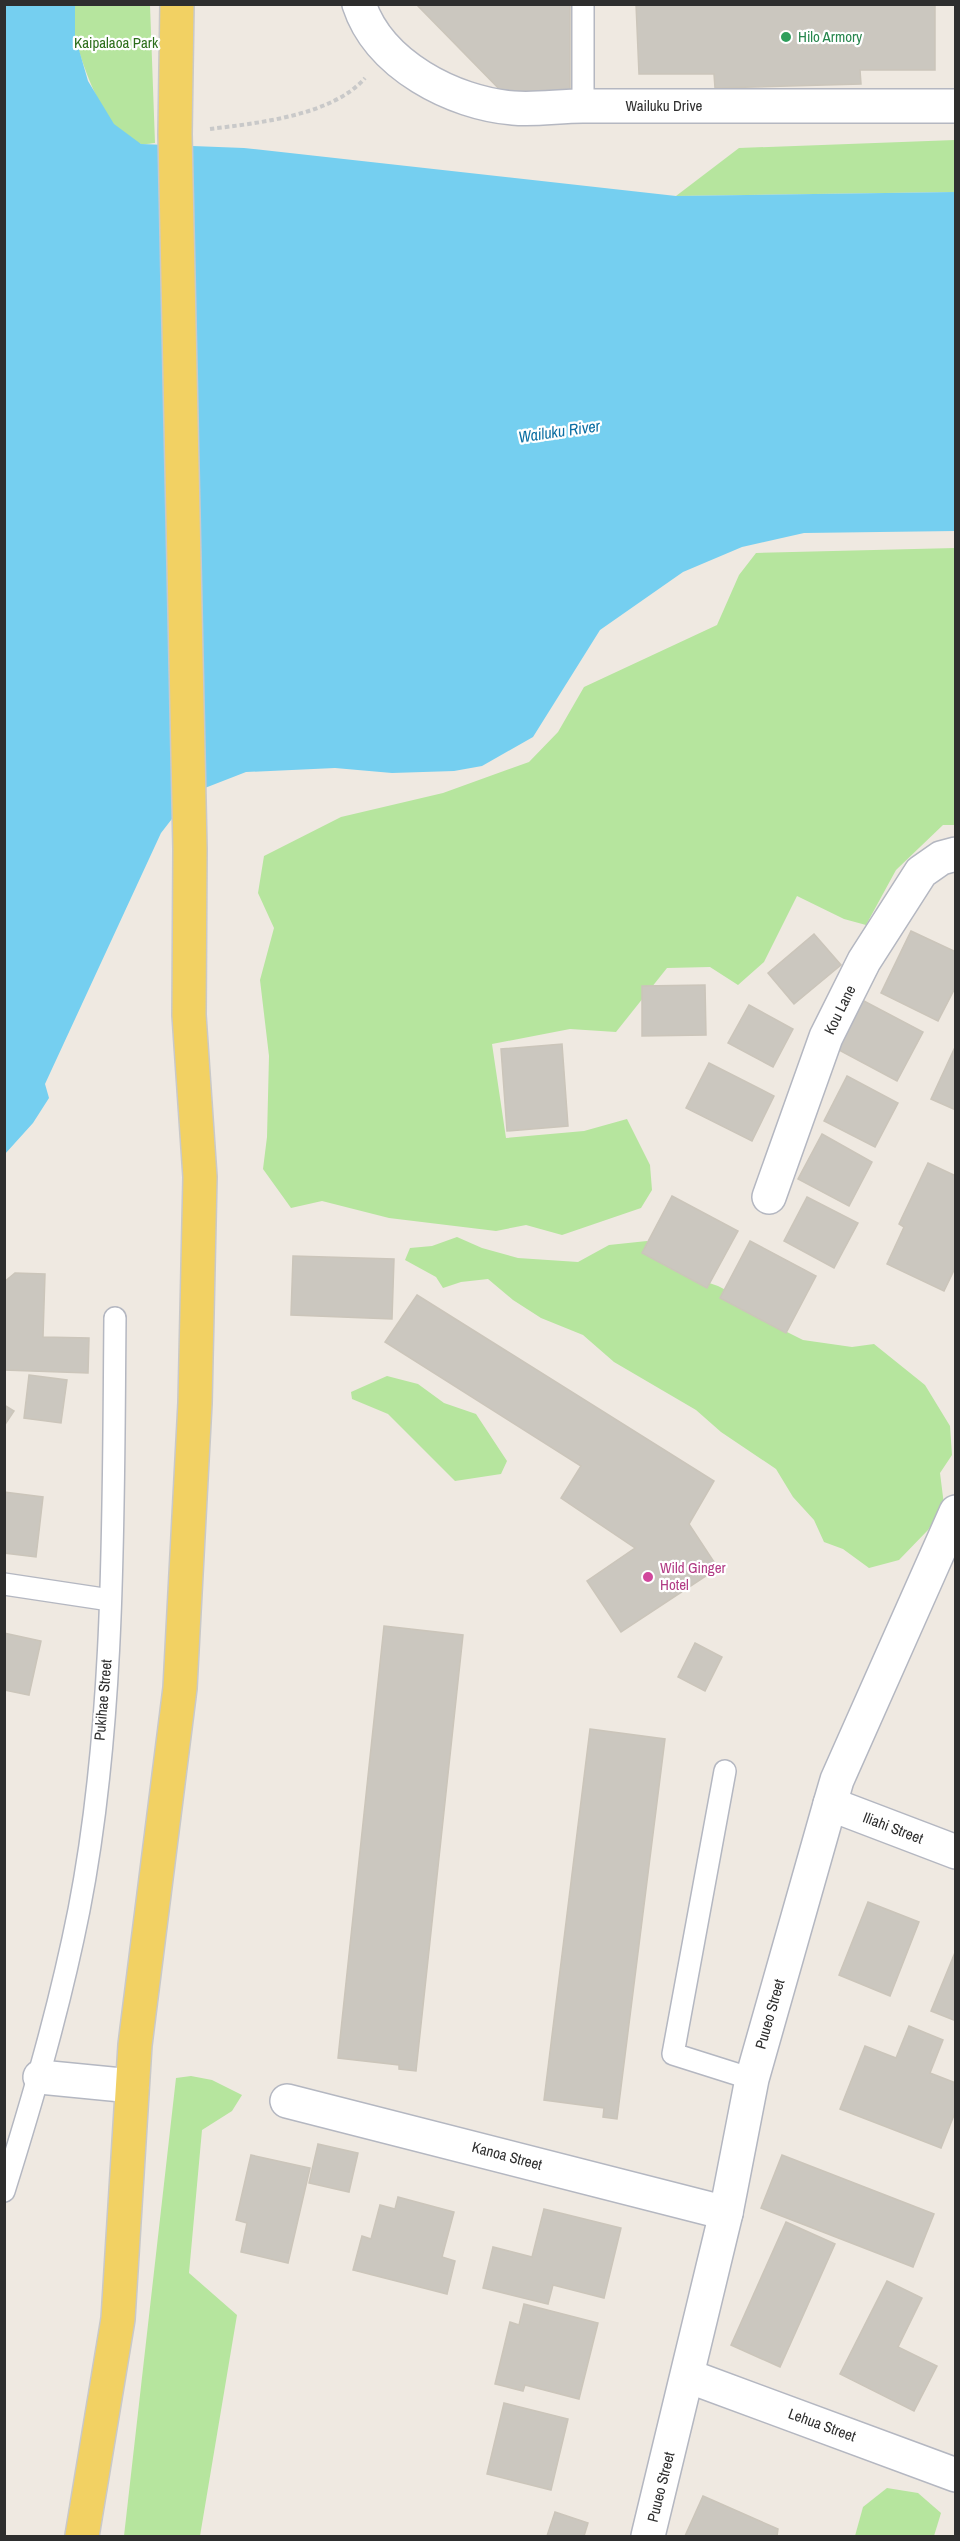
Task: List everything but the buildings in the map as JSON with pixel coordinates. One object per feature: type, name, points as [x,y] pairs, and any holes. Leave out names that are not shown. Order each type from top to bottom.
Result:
[{"type":"main road","points":[[82,2536],[118,2319],[135,2045],[180,1688],[195,1403],[200,1177],[189,1015],[190,849],[175,134],[177,6]]},
{"type":"street","name":"Wailuku Drive","points":[[359,4],[373,33],[388,49],[425,79],[466,98],[512,108],[956,106]]},
{"type":"street","name":"Kou Lane","points":[[769,1197],[826,1037],[864,961],[921,872],[941,858],[956,854]]},
{"type":"street","name":"Puueo Street","points":[[648,2536],[726,2213],[752,2079],[837,1780],[956,1512]]},
{"type":"street","name":"Iliahi Street","points":[[830,1804],[956,1852]]},
{"type":"street","points":[[40,2077],[132,2086]]},
{"type":"street","name":"Kanoa Street","points":[[287,2101],[726,2213]]},
{"type":"street","name":"Lehua Street","points":[[688,2376],[956,2475]]},
{"type":"lane","points":[[582,106],[583,4]]},
{"type":"lane","name":"Pukihae Street","points":[[4,2191],[40,2077],[79,1910],[96,1792],[110,1600],[115,1318]]},
{"type":"lane","points":[[4,1584],[110,1600]]},
{"type":"lane","points":[[725,1771],[673,2054],[752,2079]]},
{"type":"path","points":[[175,134],[271,122],[316,109],[358,86],[388,49]]},
{"type":"green space","name":"Kaipalaoa Park","points":[[75,5],[150,5],[155,143],[141,144],[128,138],[107,115],[90,82],[74,33]]},
{"type":"green space","points":[[955,140],[955,192],[676,196],[739,148]]},
{"type":"green space","points":[[955,548],[955,825],[943,825],[896,870],[866,925],[844,919],[797,896],[764,962],[738,985],[710,967],[667,968],[616,1032],[570,1029],[492,1044],[506,1138],[584,1131],[627,1119],[650,1165],[652,1190],[641,1208],[562,1235],[526,1225],[496,1231],[389,1218],[322,1201],[291,1208],[263,1169],[267,1137],[269,1056],[260,980],[274,928],[258,893],[264,856],[341,817],[443,793],[529,762],[558,732],[584,687],[717,625],[739,575],[756,553]]},
{"type":"green space","points":[[457,1237],[482,1248],[518,1258],[578,1262],[609,1245],[647,1241],[683,1274],[718,1286],[745,1300],[767,1322],[803,1340],[852,1347],[874,1344],[925,1385],[950,1426],[952,1455],[940,1473],[944,1505],[928,1530],[899,1560],[869,1568],[843,1549],[824,1542],[814,1520],[793,1497],[776,1469],[721,1432],[696,1410],[614,1362],[583,1335],[541,1318],[513,1300],[488,1279],[461,1282],[443,1288],[436,1277],[405,1260],[410,1248],[432,1246]]},
{"type":"green space","points":[[387,1376],[418,1384],[444,1403],[476,1414],[507,1461],[501,1474],[455,1481],[388,1414],[352,1399],[351,1392]]},
{"type":"green space","points":[[191,2076],[212,2080],[242,2095],[232,2111],[202,2130],[189,2273],[237,2315],[200,2536],[124,2536],[176,2078]]},
{"type":"green space","points":[[887,2488],[918,2493],[941,2513],[934,2536],[855,2536],[863,2507]]},
{"type":"water","name":"Wailuku River","points":[[5,5],[75,5],[75,36],[88,81],[114,124],[141,144],[244,148],[676,196],[955,192],[955,531],[804,533],[742,547],[683,572],[600,630],[533,737],[482,766],[454,771],[392,773],[335,768],[246,772],[192,793],[161,833],[45,1084],[49,1098],[33,1123],[5,1154]]},
{"type":"place","name":"Hilo Armory","points":[[786,37]]},
{"type":"place","name":"Wild Ginger Hotel","points":[[648,1577]]}]
